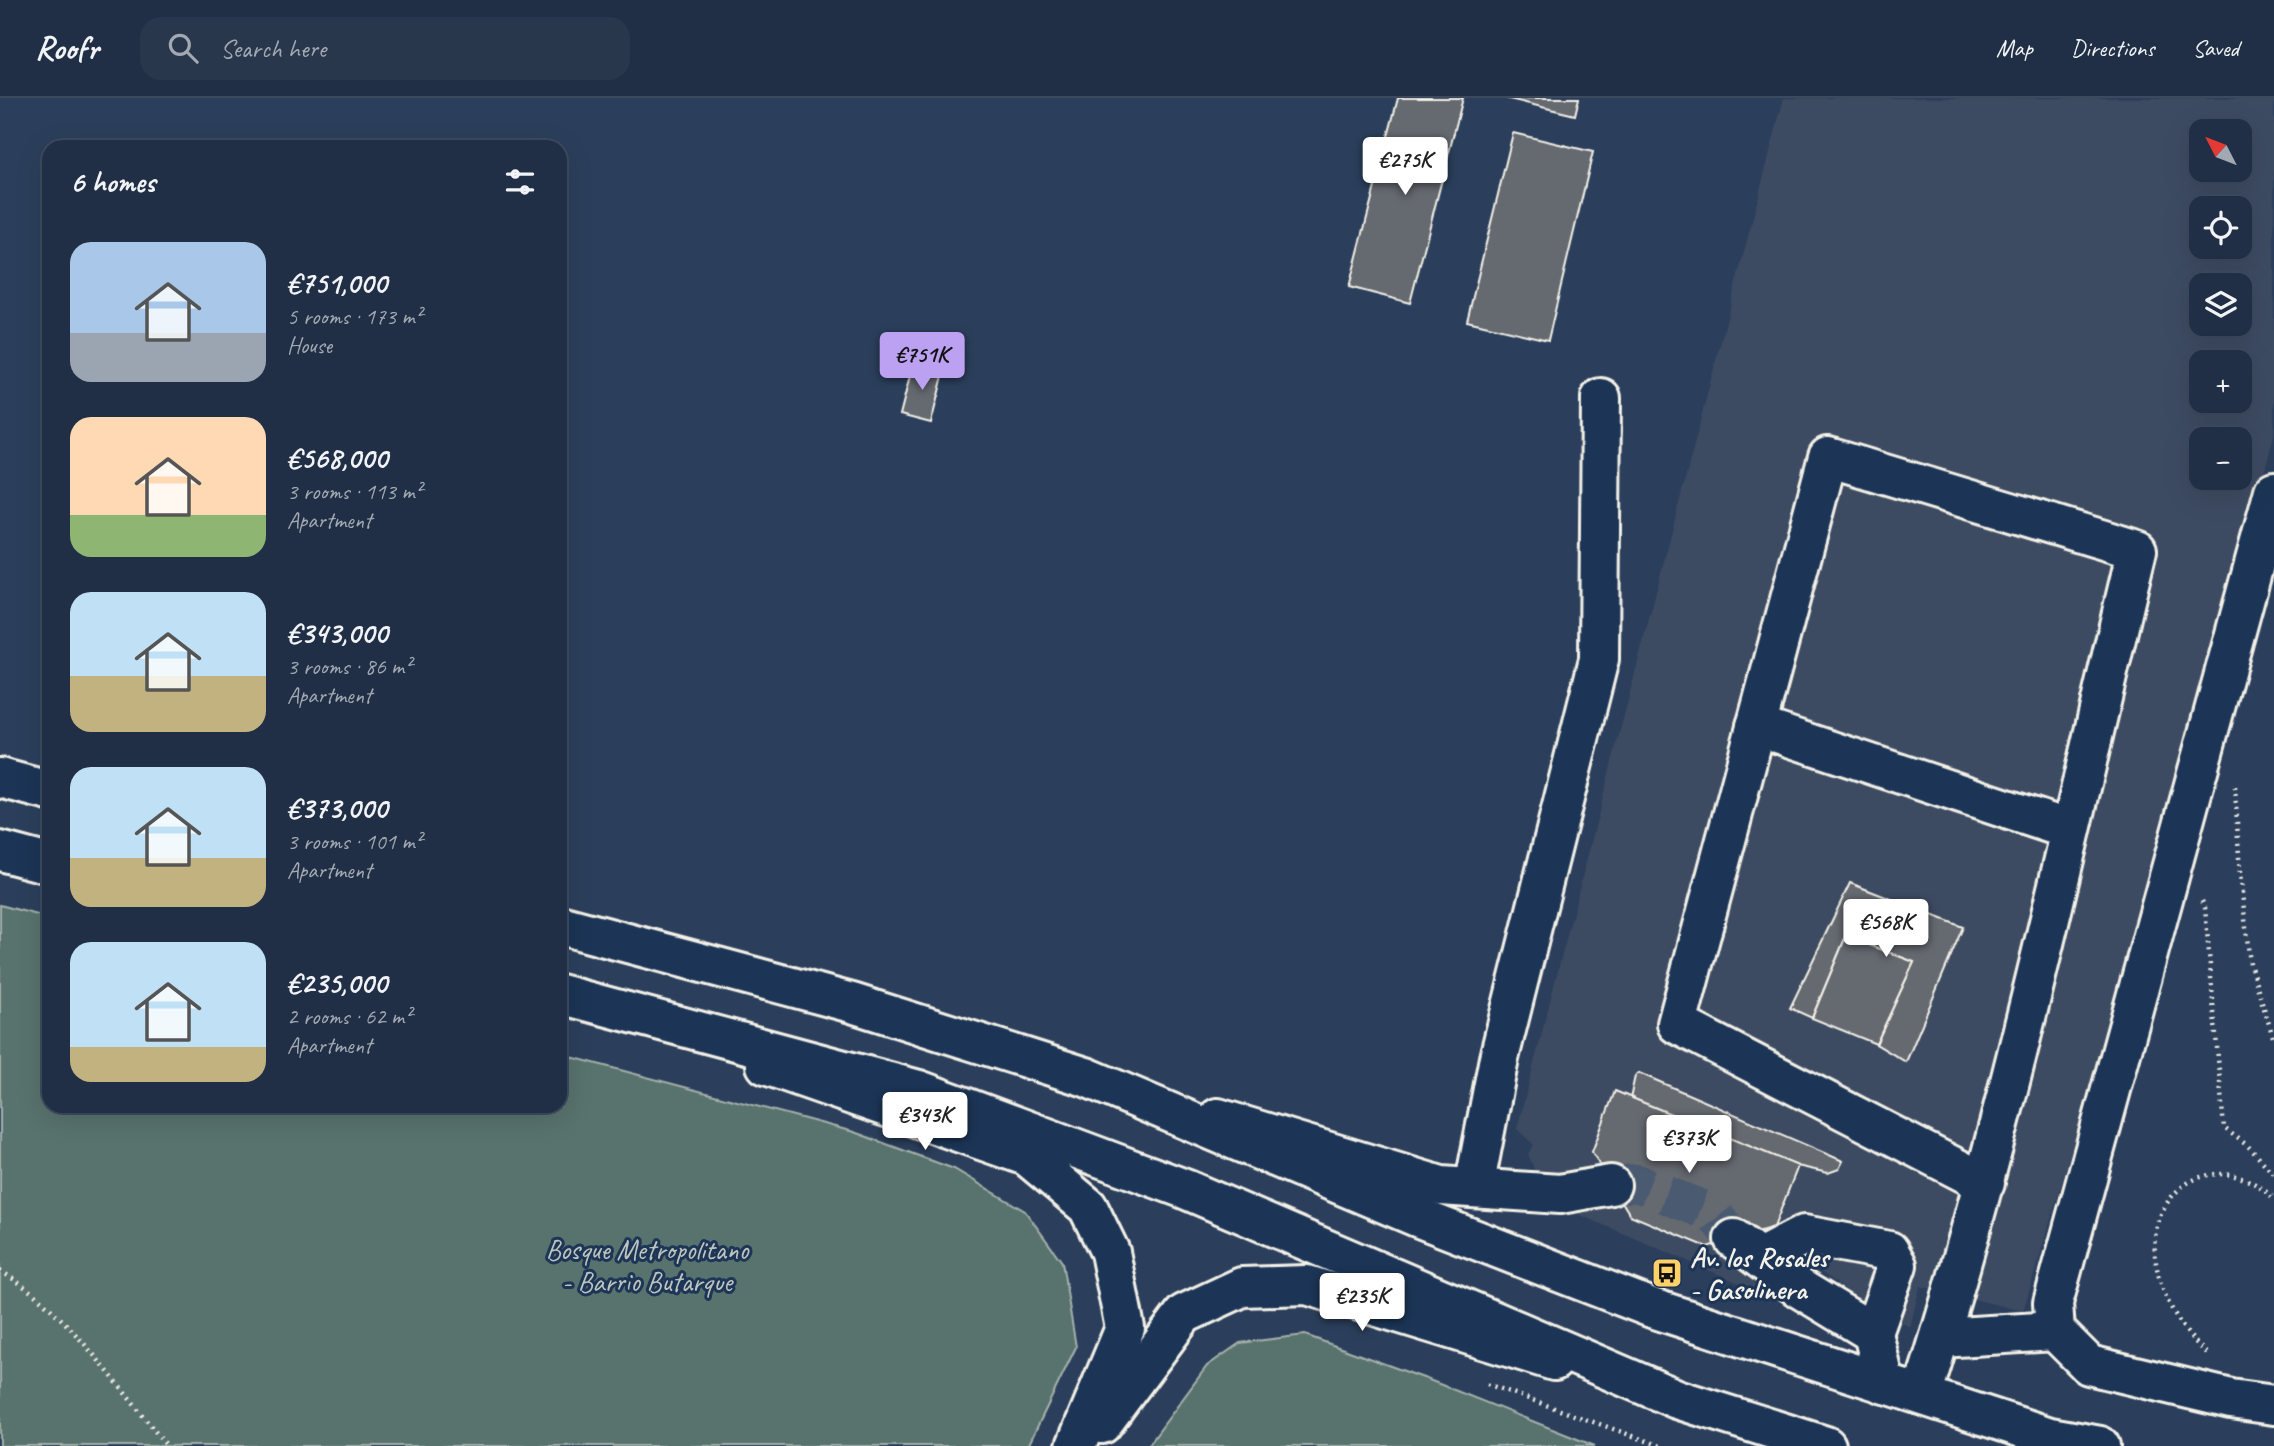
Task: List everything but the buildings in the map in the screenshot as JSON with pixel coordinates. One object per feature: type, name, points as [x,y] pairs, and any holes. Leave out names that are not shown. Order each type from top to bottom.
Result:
[{"type":"main road","points":[[1474,1188],[1499,1058],[1599,659],[1601,398]]},
{"type":"main road","points":[[1922,1395],[1985,1183],[2137,550],[1828,457],[1677,1024],[1985,1183]]},
{"type":"main road","points":[[2274,491],[2053,1303],[2055,1331],[2089,1365],[2231,1399],[2274,1405]]},
{"type":"main road","points":[[1756,726],[2070,830]]},
{"type":"main road","points":[[0,779],[42,789]]},
{"type":"main road","points":[[0,851],[42,862]]},
{"type":"main road","points":[[567,927],[852,1003],[1441,1186],[1560,1194],[1611,1185]]},
{"type":"main road","points":[[567,996],[919,1090],[1185,1189],[1367,1269],[1678,1399]]},
{"type":"main road","points":[[567,996],[1027,1156],[1088,1207],[1110,1252],[1125,1328],[1076,1446]]},
{"type":"main road","points":[[1087,1077],[1417,1217],[1652,1308],[2050,1437],[2100,1446]]},
{"type":"main road","points":[[1873,1333],[1799,1288],[1747,1248],[1804,1235],[1889,1251],[1896,1259],[1897,1265],[1873,1333],[1885,1384]]},
{"type":"main road","points":[[1087,1446],[1184,1314],[1242,1287],[1307,1285],[1826,1446]]},
{"type":"main road","points":[[1940,1338],[2055,1331]]},
{"type":"path","points":[[2235,783],[2240,874],[2250,964],[2274,1040]]},
{"type":"path","points":[[2178,843],[2205,908],[2224,1128],[2248,1146],[2274,1174]]},
{"type":"path","points":[[2216,1360],[2200,1347],[2179,1320],[2164,1289],[2154,1244],[2161,1214],[2170,1199],[2185,1184],[2207,1174],[2229,1173],[2253,1181],[2274,1199]]},
{"type":"path","points":[[0,1271],[22,1282],[55,1311],[167,1446]]},
{"type":"path","points":[[1483,1382],[1560,1412],[1661,1446]]},
{"type":"shaded area","points":[[1784,98],[2274,98],[2274,435],[2181,788],[2023,1311],[1920,1286],[1910,1327],[1863,1302],[1796,1254],[1753,1289],[1578,1214],[1564,1213],[1554,1174],[1539,1181],[1528,1154],[1534,1145],[1517,1129]]},
{"type":"green space","name":"Bosque Metropolitano - Barrio Butarque","points":[[0,905],[42,916],[42,1113],[567,1113],[567,1056],[854,1132],[954,1169],[1025,1211],[1062,1262],[1076,1347],[1028,1446],[0,1446]]},
{"type":"green space","points":[[1305,1335],[1429,1380],[1595,1446],[1148,1446],[1207,1366],[1240,1343]]},
{"type":"tunnel","points":[[1611,1185],[1637,1183],[1714,1214],[1734,1239]]},
{"type":"place","name":"Av. los Rosales - Gasolinera","points":[[1667,1273]]}]
